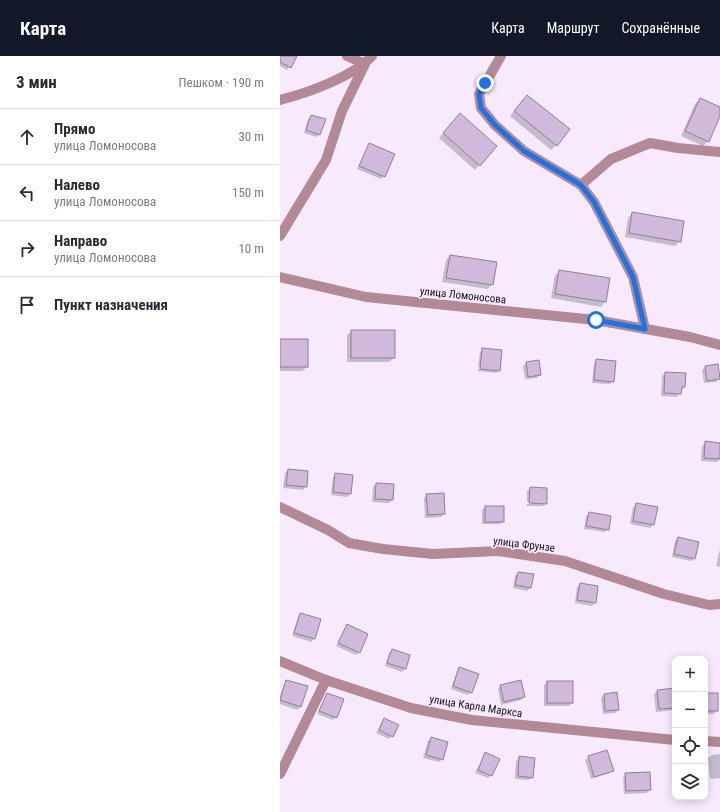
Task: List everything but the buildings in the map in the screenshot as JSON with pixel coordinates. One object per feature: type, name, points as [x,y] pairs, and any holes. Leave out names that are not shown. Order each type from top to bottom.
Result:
[{"type":"street","points":[[348,56],[365,64]]},
{"type":"street","points":[[280,236],[326,160],[342,111],[365,64],[372,56]]},
{"type":"street","points":[[501,56],[479,94],[481,108],[495,125],[524,151],[581,185],[602,215],[633,277],[645,329]]},
{"type":"street","points":[[280,100],[308,92],[365,64]]},
{"type":"street","points":[[581,185],[611,159],[650,143],[678,148],[720,152]]},
{"type":"street","name":"улица Ломоносова","points":[[280,277],[366,297],[596,320],[690,337],[720,345]]},
{"type":"street","name":"улица Фрунзе","points":[[280,508],[328,530],[349,543],[383,549],[434,554],[498,551],[565,561],[664,594],[709,605],[720,604]]},
{"type":"street","name":"улица Карла Маркса","points":[[280,662],[326,680],[411,708],[472,720],[672,740]]},
{"type":"street","points":[[280,774],[326,680]]},
{"type":"street","points":[[708,741],[720,742]]},
{"type":"route","points":[[485,83],[479,94],[481,108],[495,125],[524,151],[581,185],[594,202],[609,227],[633,277],[645,329],[596,320]]}]
